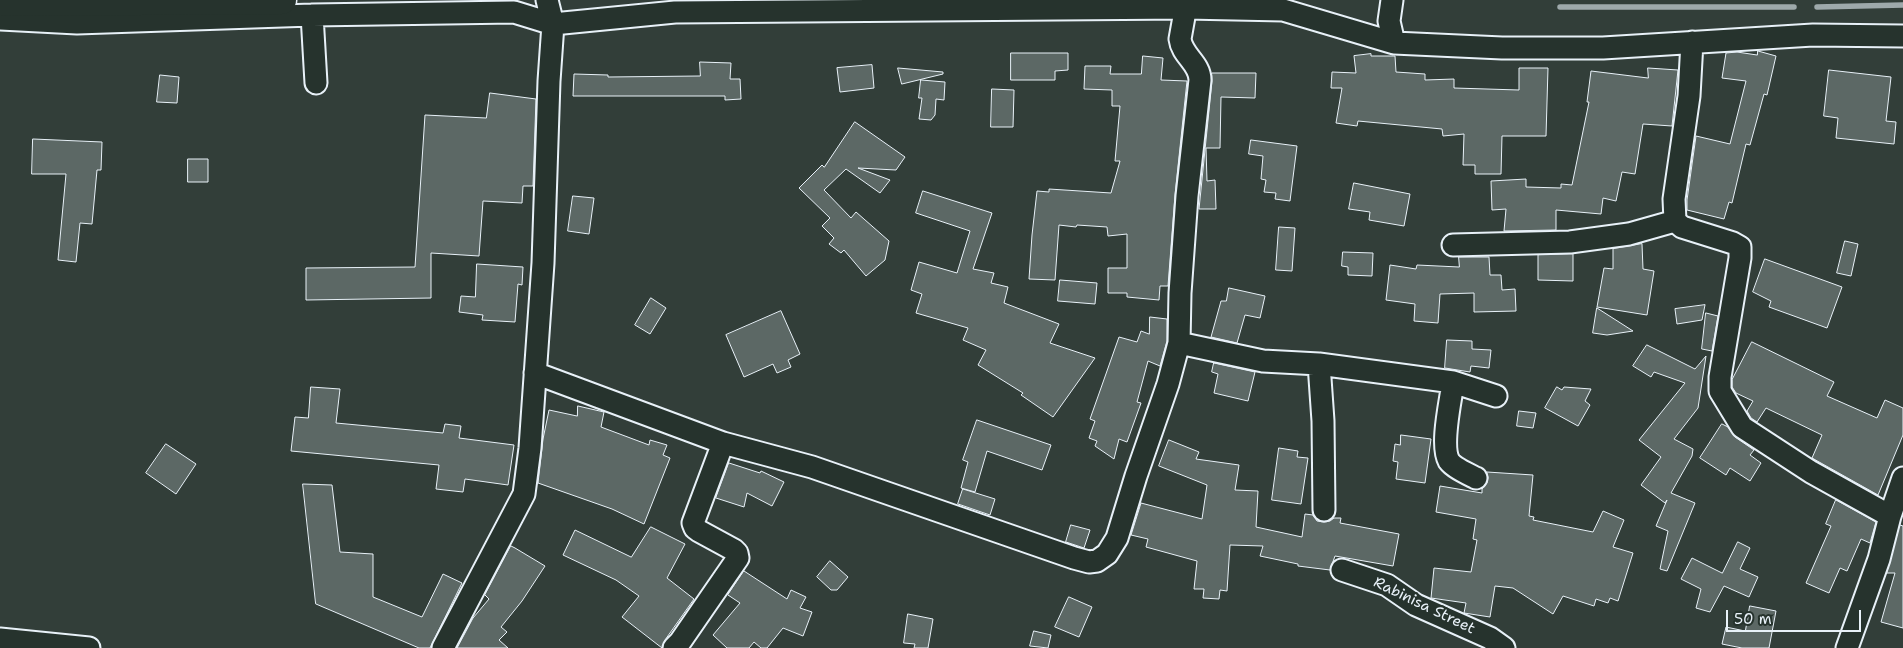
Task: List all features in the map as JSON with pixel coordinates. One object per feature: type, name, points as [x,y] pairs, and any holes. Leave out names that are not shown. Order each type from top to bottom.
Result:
[{"type":"highway","points":[[0,2],[282,0]]},
{"type":"street","points":[[443,648],[524,494],[530,448],[543,263],[549,81],[553,24],[547,0]]},
{"type":"street","points":[[1392,0],[1389,21],[1394,42]]},
{"type":"street","points":[[535,373],[723,443],[812,467],[1089,562],[1097,560],[1107,554],[1117,538],[1168,384],[1179,343],[1180,293],[1187,196],[1200,80],[1197,66],[1180,45],[1186,4]]},
{"type":"street","points":[[0,19],[77,23],[312,15],[514,12],[553,24],[675,12],[1186,4],[1283,10],[1394,42],[1502,48],[1603,48],[1813,36],[1903,36]]},
{"type":"street","points":[[312,15],[316,83]]},
{"type":"street","points":[[1692,42],[1690,96],[1674,198],[1675,221],[1682,227],[1740,247],[1740,258],[1719,385],[1720,391],[1742,427],[1811,472],[1890,516]]},
{"type":"street","points":[[1453,245],[1570,242],[1629,234],[1675,221]]},
{"type":"street","points":[[1179,343],[1263,361],[1319,364],[1453,382],[1496,396]]},
{"type":"street","points":[[1319,364],[1324,510]]},
{"type":"street","points":[[1453,382],[1446,434],[1446,451],[1450,462],[1476,478]]},
{"type":"street","points":[[674,648],[738,558],[734,550],[699,531],[693,523],[723,443]]},
{"type":"street","points":[[1847,648],[1879,559],[1890,516],[1903,478]]},
{"type":"street","name":"Rabinisa Street","points":[[1342,570],[1387,585],[1416,605],[1482,634],[1504,648]]},
{"type":"street","points":[[7,642],[89,648]]},
{"type":"building","points":[[1758,51],[1776,56],[1767,95],[1764,94],[1750,145],[1746,144],[1732,203],[1729,202],[1724,219],[1687,210],[1696,136],[1730,144],[1746,81],[1722,78],[1726,53],[1737,52],[1757,55]]},
{"type":"building","points":[[1011,53],[1068,53],[1068,70],[1055,71],[1055,80],[1011,80]]},
{"type":"building","points":[[1371,54],[1371,56],[1395,56],[1396,72],[1425,74],[1425,80],[1454,79],[1454,88],[1519,90],[1519,68],[1548,68],[1546,136],[1502,136],[1501,174],[1475,174],[1475,165],[1463,165],[1464,134],[1443,136],[1442,129],[1358,121],[1357,126],[1336,123],[1342,88],[1331,88],[1332,72],[1356,73],[1354,56]]},
{"type":"building","points":[[1143,56],[1163,58],[1161,80],[1187,81],[1168,286],[1160,286],[1159,300],[1127,297],[1127,293],[1108,293],[1108,268],[1127,268],[1127,234],[1108,236],[1107,227],[1077,225],[1076,227],[1059,225],[1055,280],[1029,279],[1037,191],[1049,192],[1049,189],[1111,193],[1120,161],[1115,161],[1120,106],[1112,106],[1112,90],[1084,89],[1085,66],[1111,66],[1110,74],[1141,74]]},
{"type":"building","points":[[700,62],[731,63],[730,79],[740,79],[741,99],[725,100],[725,96],[573,96],[574,74],[608,75],[608,77],[700,76]]},
{"type":"building","points":[[872,65],[874,88],[840,92],[837,68]]},
{"type":"building","points":[[898,68],[943,72],[943,74],[902,84]]},
{"type":"building","points":[[1648,68],[1678,70],[1672,126],[1643,124],[1635,174],[1622,172],[1616,201],[1603,198],[1601,214],[1556,210],[1556,230],[1504,231],[1506,209],[1492,210],[1491,181],[1526,179],[1526,187],[1561,188],[1561,184],[1572,185],[1589,102],[1587,102],[1591,71],[1648,78]]},
{"type":"building","points":[[1829,70],[1891,77],[1886,121],[1896,122],[1894,144],[1836,138],[1838,118],[1824,116]]},
{"type":"building","points":[[1212,73],[1256,73],[1255,98],[1221,97],[1220,148],[1206,148],[1207,181],[1215,180],[1216,209],[1199,209],[1212,81]]},
{"type":"building","points":[[160,75],[179,77],[177,103],[157,102]]},
{"type":"building","points":[[921,80],[945,82],[944,100],[936,99],[935,115],[931,120],[919,119],[922,98],[919,98]]},
{"type":"building","points":[[992,89],[1014,90],[1013,127],[991,127]]},
{"type":"building","points":[[490,93],[536,99],[533,186],[523,186],[522,203],[483,201],[479,256],[431,253],[431,298],[306,300],[306,268],[415,267],[425,115],[486,118]]},
{"type":"building","points":[[855,122],[905,157],[896,170],[858,168],[890,180],[880,193],[846,169],[824,190],[851,218],[856,212],[889,241],[885,260],[866,276],[844,250],[841,253],[829,244],[834,238],[822,226],[830,218],[799,188],[822,165],[824,167]]},
{"type":"building","points":[[33,139],[102,142],[101,170],[97,170],[92,224],[80,223],[76,262],[58,260],[66,174],[32,174]]},
{"type":"building","points":[[1251,140],[1297,146],[1290,201],[1275,199],[1276,193],[1264,192],[1266,180],[1261,179],[1263,156],[1249,154]]},
{"type":"building","points":[[188,159],[208,159],[208,182],[188,182]]},
{"type":"building","points":[[1354,183],[1410,194],[1404,226],[1369,220],[1370,212],[1349,209]]},
{"type":"building","points":[[923,191],[992,213],[973,269],[994,273],[991,283],[1008,287],[1004,303],[1059,324],[1050,343],[1095,358],[1053,417],[1021,395],[1023,393],[978,365],[986,350],[963,340],[968,328],[916,313],[922,294],[911,290],[919,262],[957,273],[970,231],[916,213]]},
{"type":"building","points":[[573,196],[594,198],[589,234],[568,231]]},
{"type":"building","points":[[1279,227],[1295,228],[1292,271],[1276,270]]},
{"type":"building","points":[[1845,241],[1858,244],[1851,276],[1837,273]]},
{"type":"building","points":[[1642,244],[1643,269],[1654,271],[1647,315],[1597,307],[1604,268],[1613,269],[1613,249]]},
{"type":"building","points":[[1343,252],[1373,253],[1372,276],[1348,275],[1348,267],[1342,266]]},
{"type":"building","points":[[1573,254],[1573,281],[1538,280],[1538,255]]},
{"type":"building","points":[[1459,257],[1489,257],[1490,275],[1501,275],[1502,290],[1515,289],[1516,311],[1474,312],[1474,293],[1440,294],[1438,323],[1414,321],[1415,304],[1386,300],[1390,265],[1416,269],[1417,265],[1459,267]]},
{"type":"building","points":[[1765,259],[1842,287],[1827,328],[1769,307],[1771,301],[1753,292]]},
{"type":"building","points":[[477,264],[523,267],[522,285],[518,284],[515,322],[482,320],[483,315],[459,312],[461,296],[475,297]]},
{"type":"building","points":[[1060,280],[1097,283],[1095,304],[1058,301]]},
{"type":"building","points":[[1229,288],[1265,296],[1260,318],[1245,315],[1237,343],[1211,337],[1221,301],[1226,301]]},
{"type":"building","points":[[651,298],[666,308],[650,334],[635,325]]},
{"type":"building","points":[[1705,305],[1702,320],[1677,324],[1675,309]]},
{"type":"building","points":[[1597,308],[1633,331],[1607,335],[1593,333]]},
{"type":"building","points":[[781,311],[800,354],[788,360],[791,367],[777,373],[773,364],[744,377],[726,335]]},
{"type":"building","points":[[1706,313],[1718,316],[1712,351],[1702,349]]},
{"type":"building","points":[[1150,317],[1167,319],[1167,341],[1160,366],[1148,361],[1137,402],[1141,403],[1127,442],[1119,439],[1114,459],[1095,446],[1097,441],[1089,438],[1095,421],[1090,419],[1119,337],[1137,342],[1141,331],[1149,334]]},
{"type":"building","points":[[1447,340],[1472,341],[1472,349],[1491,350],[1489,368],[1471,366],[1470,372],[1445,368]]},
{"type":"building","points":[[1752,342],[1834,382],[1827,396],[1877,418],[1885,400],[1903,408],[1903,435],[1878,495],[1812,458],[1822,435],[1766,408],[1757,422],[1751,418],[1747,411],[1753,401],[1736,393],[1732,387],[1732,380]]},
{"type":"building","points":[[1647,345],[1695,369],[1706,356],[1698,408],[1674,439],[1693,449],[1692,456],[1671,493],[1695,503],[1667,571],[1660,569],[1668,531],[1656,526],[1667,500],[1665,503],[1641,485],[1661,457],[1639,440],[1685,383],[1654,372],[1651,377],[1633,366]]},
{"type":"building","points":[[1214,363],[1255,372],[1248,401],[1214,393],[1218,374],[1212,372]]},
{"type":"building","points":[[311,387],[340,389],[336,423],[443,433],[445,424],[461,426],[459,438],[514,445],[508,485],[465,479],[463,492],[436,489],[439,465],[291,451],[295,417],[308,418]]},
{"type":"building","points":[[1557,387],[1562,390],[1564,387],[1591,389],[1585,401],[1590,405],[1578,426],[1545,408]]},
{"type":"building","points":[[578,406],[604,412],[601,427],[649,445],[650,440],[667,445],[663,455],[670,458],[644,524],[612,509],[538,483],[543,439],[549,410],[577,416]]},
{"type":"building","points":[[1519,411],[1536,413],[1533,428],[1517,426]]},
{"type":"building","points":[[977,420],[1051,445],[1042,470],[987,451],[975,492],[961,488],[968,462],[963,460]]},
{"type":"building","points":[[1722,424],[1728,427],[1735,437],[1754,450],[1750,455],[1761,463],[1750,481],[1730,468],[1726,475],[1700,458]]},
{"type":"building","points":[[1401,435],[1431,439],[1425,483],[1396,479],[1398,462],[1393,461],[1395,444],[1400,445]]},
{"type":"building","points":[[1169,440],[1199,452],[1196,459],[1239,465],[1235,490],[1258,491],[1256,527],[1302,537],[1305,514],[1313,515],[1317,521],[1324,522],[1334,518],[1341,518],[1340,523],[1399,534],[1393,566],[1335,556],[1330,570],[1298,566],[1298,564],[1260,556],[1263,546],[1230,545],[1227,591],[1220,590],[1219,599],[1203,598],[1204,589],[1194,589],[1197,561],[1146,547],[1148,539],[1131,535],[1141,503],[1202,519],[1207,485],[1159,466]]},
{"type":"building","points":[[166,444],[196,464],[176,494],[146,473]]},
{"type":"building","points":[[1279,448],[1298,451],[1297,457],[1308,458],[1301,504],[1272,500]]},
{"type":"building","points":[[729,463],[760,473],[761,471],[784,482],[772,506],[747,493],[744,507],[716,498]]},
{"type":"building","points":[[1487,472],[1533,475],[1529,516],[1534,517],[1533,520],[1593,532],[1603,511],[1624,520],[1613,547],[1633,553],[1618,601],[1610,598],[1608,603],[1596,599],[1594,606],[1563,596],[1553,614],[1513,588],[1495,586],[1490,617],[1464,613],[1466,603],[1431,598],[1434,568],[1471,572],[1477,540],[1473,539],[1476,519],[1436,512],[1440,486],[1482,493],[1482,489],[1487,483]]},
{"type":"building","points":[[303,484],[332,485],[340,552],[373,554],[373,597],[422,617],[443,574],[462,583],[430,648],[419,648],[316,604]]},
{"type":"building","points":[[963,489],[995,499],[990,515],[958,504]]},
{"type":"building","points":[[1836,500],[1876,522],[1870,543],[1861,539],[1847,571],[1840,568],[1829,593],[1806,583],[1831,526],[1826,524]]},
{"type":"building","points":[[1071,525],[1090,530],[1084,548],[1066,542]]},
{"type":"building","points":[[1900,525],[1903,526],[1903,628],[1881,622],[1895,573],[1887,573]]},
{"type":"building","points":[[651,527],[685,544],[667,578],[694,599],[665,640],[662,648],[622,617],[639,596],[616,580],[563,555],[575,530],[631,557]]},
{"type":"building","points":[[1738,542],[1750,548],[1740,569],[1758,577],[1749,597],[1724,586],[1710,612],[1696,608],[1701,589],[1681,579],[1692,558],[1722,573]]},
{"type":"building","points":[[511,546],[545,566],[522,601],[501,627],[507,632],[499,640],[508,648],[457,648],[473,618],[489,599],[485,595]]},
{"type":"building","points":[[830,561],[848,577],[837,590],[831,590],[817,577]]},
{"type":"building","points":[[744,571],[787,599],[791,590],[806,597],[800,608],[812,612],[803,636],[783,628],[767,648],[761,648],[754,642],[749,648],[727,648],[713,635],[740,603],[728,595]]},
{"type":"building","points":[[1069,597],[1092,607],[1079,637],[1055,627]]},
{"type":"building","points":[[1750,606],[1776,611],[1769,648],[1742,648],[1722,644],[1726,627],[1745,631]]},
{"type":"building","points":[[908,614],[933,619],[928,648],[914,648],[915,644],[904,643]]},
{"type":"building","points":[[1034,631],[1051,635],[1048,648],[1030,646]]},
{"type":"waterway","points":[[1817,7],[1903,5]]},
{"type":"waterway","points":[[1560,7],[1794,7]]}]
